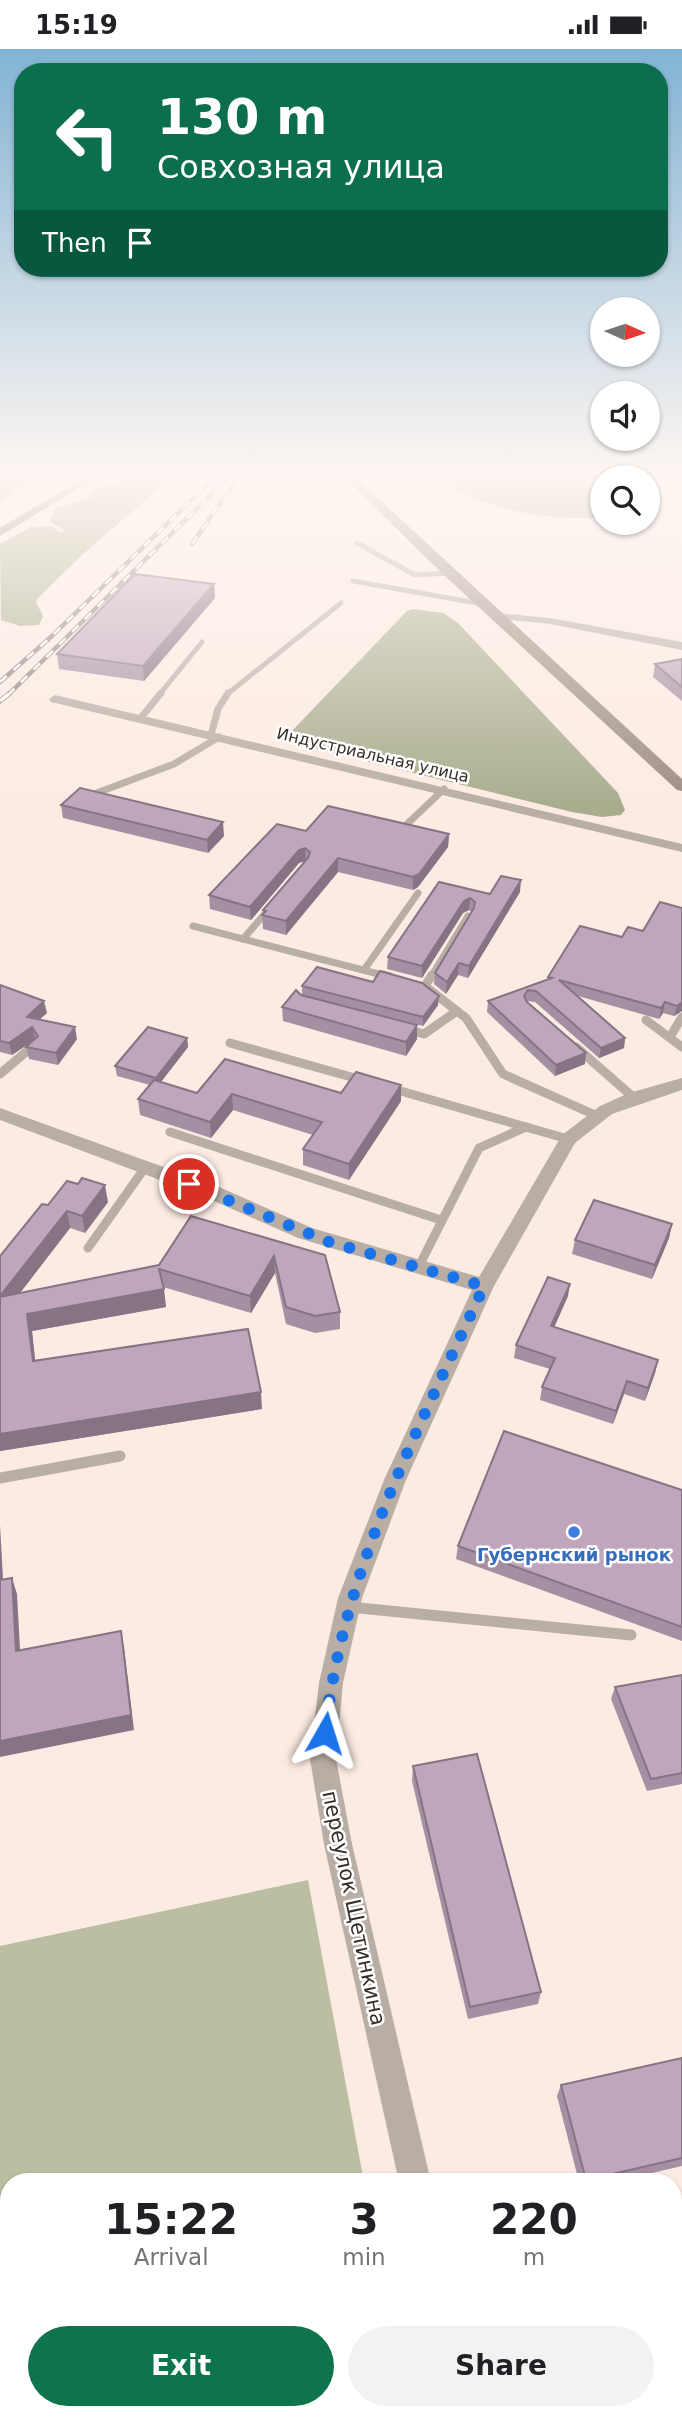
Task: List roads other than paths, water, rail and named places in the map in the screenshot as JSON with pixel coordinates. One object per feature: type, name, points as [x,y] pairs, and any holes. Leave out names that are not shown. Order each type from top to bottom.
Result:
[{"type":"street","points":[[463,587],[682,787]]},
{"type":"street","points":[[496,616],[550,621],[682,646]]},
{"type":"street","name":"Индустриальная улица","points":[[55,699],[444,789],[682,848]]},
{"type":"street","name":"переулок Щетинкина","points":[[413,2173],[338,1845],[323,1759],[331,1683],[348,1607],[395,1480],[484,1286],[568,1139],[595,1115],[634,1097],[682,1084]]},
{"type":"street","points":[[0,1114],[212,1192],[317,1237],[484,1286]]},
{"type":"lane","points":[[384,587],[482,604]]},
{"type":"lane","points":[[106,802],[93,799],[94,794],[174,764],[215,736],[218,709],[230,689],[341,603]]},
{"type":"lane","points":[[139,719],[202,642]]},
{"type":"lane","points":[[405,826],[444,789]]},
{"type":"lane","points":[[364,970],[418,893]]},
{"type":"lane","points":[[243,939],[278,898]]},
{"type":"lane","points":[[425,986],[468,916]]},
{"type":"lane","points":[[193,926],[401,979]]},
{"type":"lane","points":[[413,982],[425,986],[466,1018],[503,1073],[595,1115]]},
{"type":"lane","points":[[397,1027],[424,1034],[457,1011]]},
{"type":"lane","points":[[670,1037],[682,1017]]},
{"type":"lane","points":[[646,1020],[682,1047]]},
{"type":"lane","points":[[230,1043],[568,1139]]},
{"type":"lane","points":[[571,1043],[634,1097]]},
{"type":"lane","points":[[0,1074],[33,1045]]},
{"type":"lane","points":[[418,1268],[480,1148],[526,1127]]},
{"type":"lane","points":[[170,1132],[441,1220]]},
{"type":"lane","points":[[88,1248],[144,1169]]},
{"type":"lane","points":[[0,1478],[120,1456]]},
{"type":"lane","points":[[348,1607],[631,1635]]},
{"type":"railway","points":[[0,682],[103,587]]},
{"type":"railway","points":[[8,695],[118,587]]},
{"type":"railway","points":[[0,701],[10,693]]},
{"type":"place","name":"Губернский рынок","points":[[574,1532]]}]
